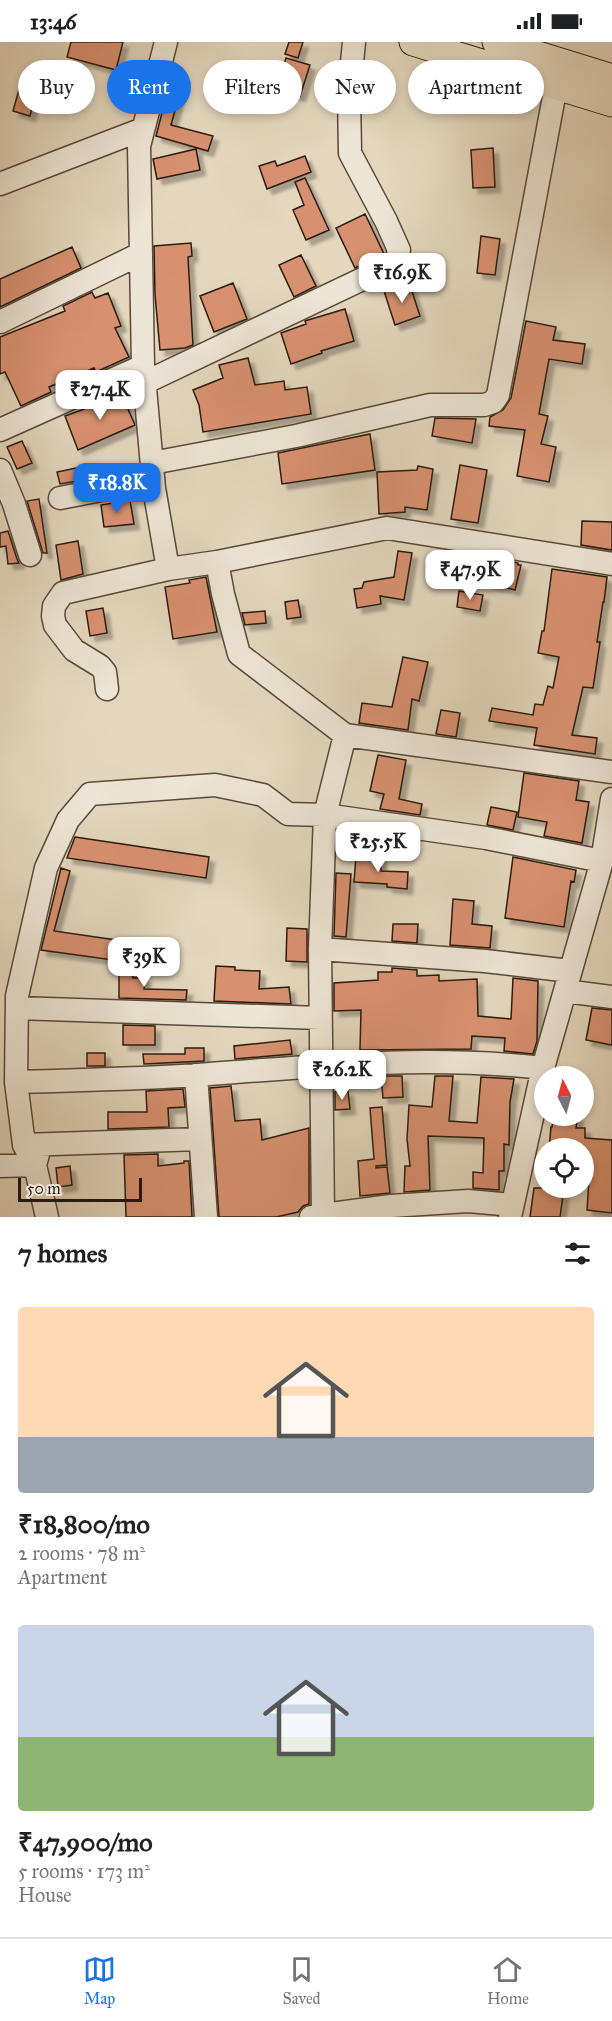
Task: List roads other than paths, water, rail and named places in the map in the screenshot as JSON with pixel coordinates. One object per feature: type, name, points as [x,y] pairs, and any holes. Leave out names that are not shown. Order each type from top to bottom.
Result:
[{"type":"main road","points":[[413,42],[612,103]]},
{"type":"main road","points":[[496,42],[612,78]]},
{"type":"street","points":[[166,42],[139,146],[144,375],[152,472],[168,568]]},
{"type":"street","points":[[0,430],[144,375],[396,263],[399,250],[350,153],[349,94],[354,42]]},
{"type":"street","points":[[60,498],[152,472],[430,405],[484,405],[493,402],[498,395],[556,86]]},
{"type":"street","points":[[0,184],[143,129]]},
{"type":"street","points":[[0,322],[140,254]]},
{"type":"street","points":[[0,471],[14,504],[30,555]]},
{"type":"street","points":[[107,689],[105,672],[100,666],[74,650],[55,625],[54,606],[63,593],[168,568],[217,562],[387,528],[612,564]]},
{"type":"street","points":[[217,562],[238,654],[345,735],[612,772]]},
{"type":"street","points":[[345,735],[325,815],[317,1216],[391,1206],[468,1201],[511,1211],[534,1108]]},
{"type":"street","points":[[47,1217],[16,1082],[17,996],[46,868],[68,820],[90,794],[215,785],[263,795],[288,814],[325,815],[486,838],[602,861]]},
{"type":"street","points":[[544,1066],[602,861],[612,799]]},
{"type":"street","points":[[321,949],[485,961],[568,981],[612,997]]},
{"type":"street","points":[[17,1008],[320,1018]]},
{"type":"street","points":[[16,1082],[196,1075],[386,1061],[458,1061],[534,1067]]},
{"type":"street","points":[[196,1075],[206,1217]]},
{"type":"street","points":[[0,1166],[33,1151],[200,1139]]}]
